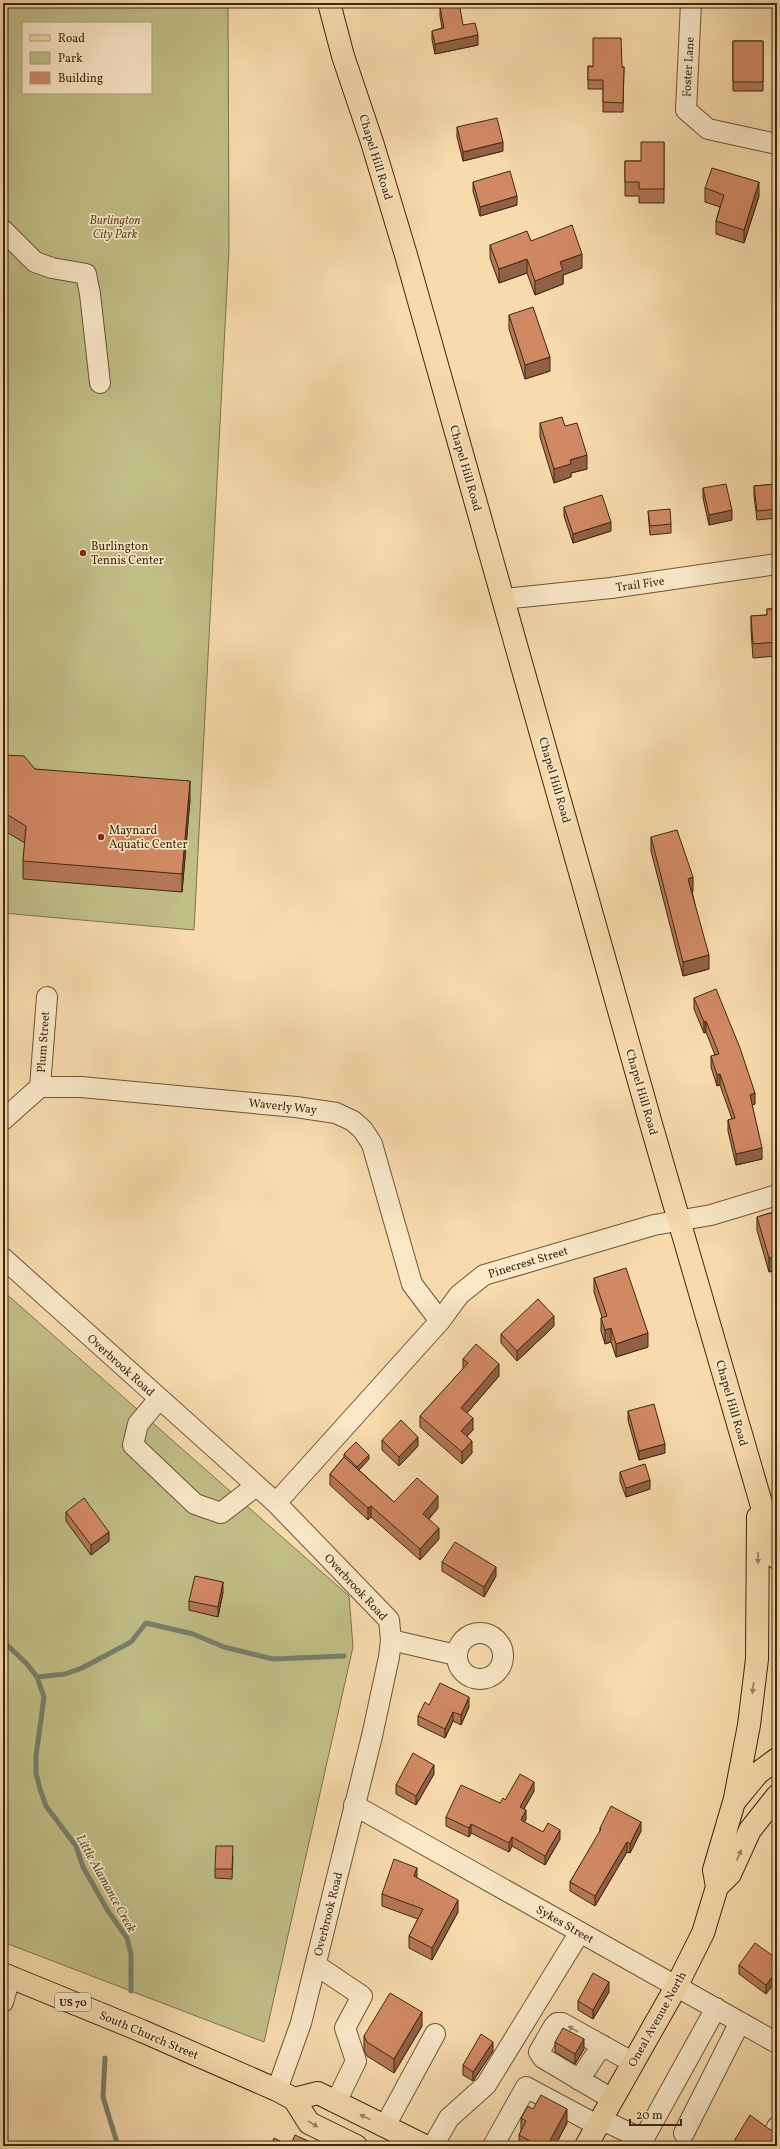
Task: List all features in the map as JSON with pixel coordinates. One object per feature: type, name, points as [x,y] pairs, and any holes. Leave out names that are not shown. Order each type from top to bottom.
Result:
[{"type":"main road","name":"Chapel Hill Road","points":[[329,3],[343,56],[372,142],[406,254],[680,1221],[777,1555]]},
{"type":"main road","points":[[734,1802],[749,1725],[757,1659],[758,1491]]},
{"type":"main road","name":"Oneal Avenue North","points":[[586,2146],[598,2122],[676,1987],[703,1933],[717,1887],[714,1870],[734,1802],[758,1773],[777,1759]]},
{"type":"main road","name":"Oneal Avenue North","points":[[717,1887],[730,1874],[750,1830],[777,1796]]},
{"type":"main road","name":"South Church Street","points":[[6,1976],[142,2031],[286,2095]]},
{"type":"main road","points":[[286,2095],[318,2093],[425,2146]]},
{"type":"main road","points":[[286,2095],[308,2123],[356,2146]]},
{"type":"street","name":"Foster Lane","points":[[691,3],[686,110],[708,129],[777,144]]},
{"type":"street","points":[[3,230],[35,262],[52,268],[86,274],[90,294],[100,383]]},
{"type":"street","name":"Trail Five","points":[[503,599],[611,588],[777,564]]},
{"type":"street","name":"Plum Street","points":[[40,1087],[47,997]]},
{"type":"street","points":[[3,1120],[40,1087]]},
{"type":"street","name":"Waverly Way","points":[[40,1087],[80,1087],[296,1107],[336,1113],[352,1121],[363,1130],[372,1144],[412,1284],[440,1321]]},
{"type":"street","name":"Pinecrest Street","points":[[276,1503],[440,1321],[458,1296],[484,1275],[654,1225],[711,1215],[777,1195]]},
{"type":"street","name":"Overbrook Road","points":[[3,1258],[276,1503],[389,1620],[391,1640],[389,1657],[372,1736],[301,2023],[286,2095]]},
{"type":"street","points":[[159,1399],[138,1424],[132,1445],[195,1504],[221,1513],[256,1486]]},
{"type":"street","points":[[391,1640],[456,1655]]},
{"type":"street","name":"Sykes Street","points":[[354,1805],[777,2043]]},
{"type":"street","points":[[433,2146],[449,2118],[486,2085],[580,1932]]},
{"type":"street","points":[[316,1965],[362,1996],[345,2028],[356,2061],[336,2102]]},
{"type":"street","points":[[3,2002],[6,1976]]},
{"type":"street","points":[[493,2146],[526,2087],[642,2142],[716,2008]]},
{"type":"street","points":[[684,2133],[740,2022]]},
{"type":"street","points":[[612,2099],[543,2058],[539,2052],[554,2026],[557,2023],[562,2023],[632,2062]]},
{"type":"street","points":[[385,2126],[435,2034]]},
{"type":"street","points":[[579,2080],[602,2045]]},
{"type":"green space","name":"Burlington City Park","points":[[3,3],[228,3],[229,249],[194,930],[3,913]]},
{"type":"green space","points":[[3,1291],[349,1596],[353,1647],[264,2042],[3,1942]]},
{"type":"building","points":[[459,3],[463,25],[475,23],[478,35],[435,44],[432,31],[444,28],[440,7]]},
{"type":"building","points":[[593,38],[621,38],[622,67],[624,67],[623,103],[603,102],[603,80],[588,80],[588,66],[593,67]]},
{"type":"building","points":[[733,41],[763,41],[763,82],[733,82]]},
{"type":"building","points":[[497,118],[503,142],[463,152],[457,127]]},
{"type":"building","points":[[641,142],[664,142],[664,189],[639,189],[639,182],[625,182],[625,161],[641,161]]},
{"type":"building","points":[[712,168],[759,182],[744,230],[716,221],[724,195],[705,188]]},
{"type":"building","points":[[510,171],[517,196],[480,207],[473,182]]},
{"type":"building","points":[[572,225],[582,254],[560,262],[563,270],[535,281],[527,259],[499,269],[490,245],[527,231],[531,241]]},
{"type":"building","points":[[533,307],[550,357],[525,365],[509,315]]},
{"type":"building","points":[[562,417],[565,426],[577,423],[587,455],[570,460],[571,464],[554,469],[540,423]]},
{"type":"building","points":[[726,484],[732,510],[709,515],[703,488]]},
{"type":"building","points":[[777,484],[777,509],[757,511],[754,486]]},
{"type":"building","points":[[602,495],[611,522],[573,534],[564,507]]},
{"type":"building","points":[[670,509],[671,524],[650,526],[648,511]]},
{"type":"building","points":[[767,609],[777,609],[777,642],[753,644],[751,616],[767,615]]},
{"type":"building","name":"Maynard Aquatic Center","points":[[3,755],[24,756],[35,769],[190,781],[182,874],[23,861],[26,826],[3,812]]},
{"type":"building","points":[[677,830],[693,877],[688,879],[709,955],[683,962],[651,837]]},
{"type":"building","points":[[716,989],[740,1048],[755,1093],[750,1095],[762,1148],[736,1154],[728,1120],[735,1118],[720,1074],[717,1075],[711,1056],[719,1054],[706,1021],[704,1022],[694,998]]},
{"type":"building","points":[[777,1211],[777,1256],[769,1258],[757,1217]]},
{"type":"building","points":[[626,1268],[648,1333],[616,1344],[611,1328],[605,1330],[601,1318],[607,1316],[594,1278]]},
{"type":"building","points":[[538,1299],[554,1316],[517,1351],[501,1334]]},
{"type":"building","points":[[476,1344],[499,1364],[461,1408],[473,1418],[461,1431],[472,1441],[462,1452],[420,1416],[468,1363],[463,1359]]},
{"type":"building","points":[[654,1404],[665,1444],[639,1451],[628,1411]]},
{"type":"building","points":[[401,1420],[418,1437],[399,1457],[382,1440]]},
{"type":"building","points":[[356,1442],[369,1455],[357,1467],[344,1454]]},
{"type":"building","points":[[344,1457],[394,1502],[417,1478],[438,1496],[423,1514],[439,1528],[420,1549],[371,1506],[368,1508],[330,1474]]},
{"type":"building","points":[[645,1464],[650,1480],[626,1488],[620,1472]]},
{"type":"building","points":[[84,1498],[109,1532],[91,1545],[66,1512]]},
{"type":"building","points":[[455,1542],[496,1567],[484,1587],[442,1562]]},
{"type":"building","points":[[195,1576],[223,1582],[218,1607],[189,1601]]},
{"type":"building","points":[[440,1683],[469,1697],[461,1715],[453,1712],[445,1729],[418,1716],[425,1702],[429,1705]]},
{"type":"building","points":[[413,1753],[434,1765],[416,1796],[396,1785]]},
{"type":"building","points":[[520,1774],[534,1782],[520,1807],[526,1810],[521,1820],[543,1832],[548,1823],[560,1830],[545,1856],[512,1837],[509,1843],[471,1824],[469,1828],[446,1817],[461,1785],[500,1803],[503,1798],[505,1800]]},
{"type":"building","points":[[611,1806],[641,1822],[630,1844],[627,1842],[595,1896],[570,1882],[601,1829],[600,1828]]},
{"type":"building","points":[[216,1846],[233,1846],[232,1869],[215,1869]]},
{"type":"building","points":[[394,1859],[417,1868],[414,1876],[458,1900],[432,1948],[409,1936],[423,1909],[382,1894]]},
{"type":"building","points":[[755,1943],[777,1959],[777,1971],[766,1985],[739,1965]]},
{"type":"building","points":[[593,1973],[609,1982],[593,2010],[578,2001]]},
{"type":"building","points":[[390,1993],[422,2012],[394,2059],[367,2042],[364,2036]]},
{"type":"building","points":[[563,2028],[584,2039],[575,2054],[555,2042]]},
{"type":"building","points":[[481,2034],[493,2042],[473,2072],[463,2065]]},
{"type":"building","points":[[541,2095],[567,2109],[547,2146],[539,2146],[519,2135],[526,2121],[521,2118],[528,2106],[533,2109]]},
{"type":"building","points":[[750,2115],[777,2133],[777,2146],[731,2146]]},
{"type":"building","points":[[295,2135],[319,2146],[290,2146]]},
{"type":"building","points":[[274,2138],[290,2146],[271,2146]]},
{"type":"building","points":[[654,2143],[659,2146],[643,2146]]},
{"type":"waterway","points":[[37,1677],[65,1674],[82,1668],[131,1642],[146,1623],[193,1634],[224,1647],[273,1659],[344,1656]]},
{"type":"waterway","name":"Little Alamance Creek","points":[[3,1641],[27,1664],[37,1677],[44,1697],[36,1756],[36,1773],[40,1789],[46,1806],[76,1846],[83,1867],[108,1911],[127,1938],[131,1954],[131,1991]]},
{"type":"waterway","name":"Little Alamance Creek","points":[[105,2058],[103,2097],[118,2146]]},
{"type":"place","name":"Burlington Tennis Center","points":[[83,553]]},
{"type":"place","name":"Maynard Aquatic Center","points":[[101,837]]}]
